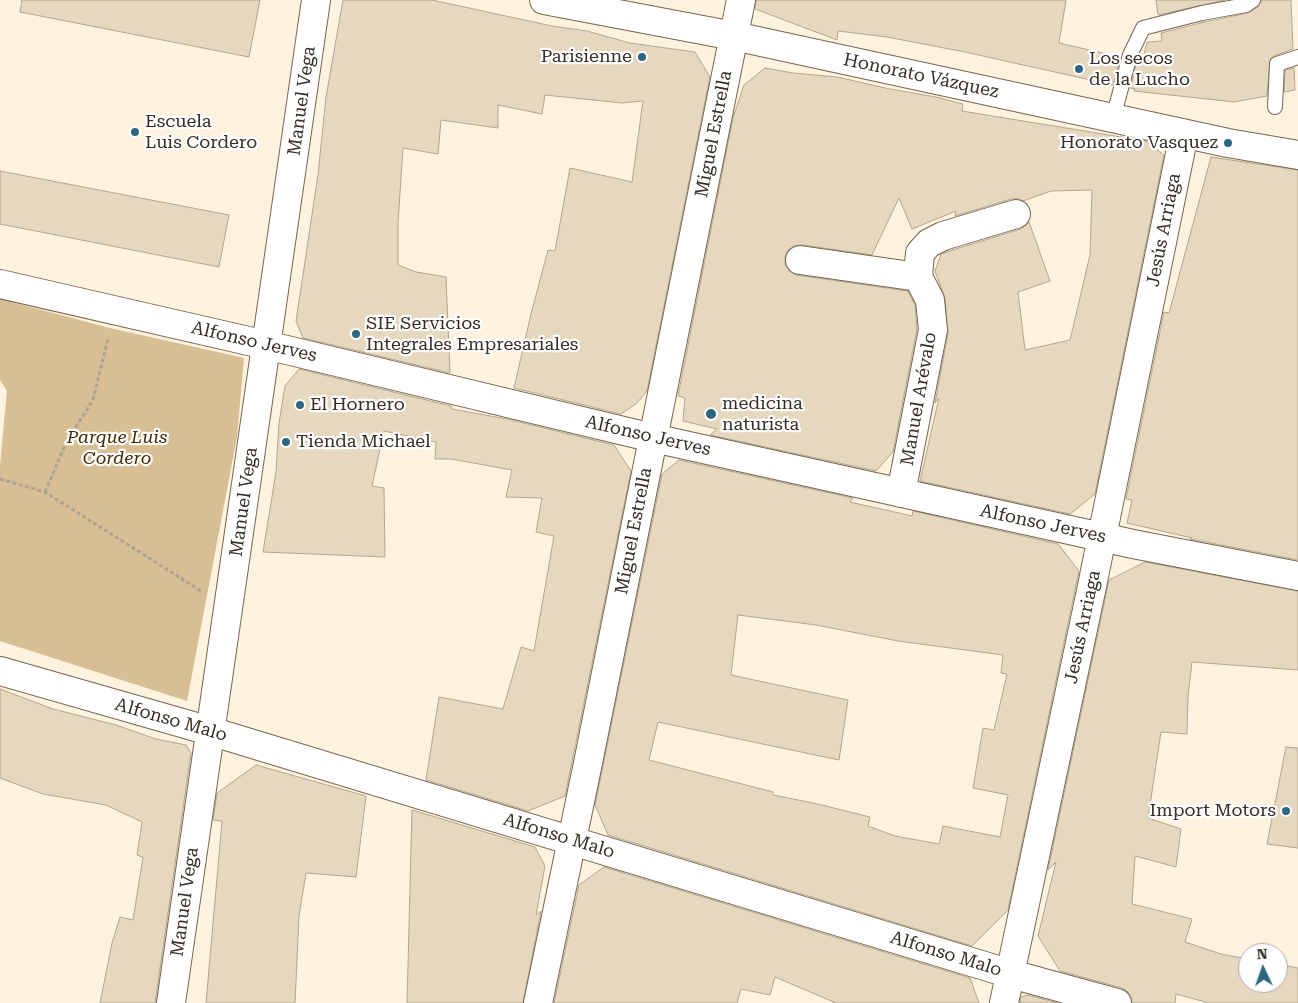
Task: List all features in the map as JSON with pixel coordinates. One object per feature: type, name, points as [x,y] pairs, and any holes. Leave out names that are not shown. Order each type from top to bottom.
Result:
[{"type":"street","name":"Manuel Vega","points":[[171,1003],[316,0]]},
{"type":"street","name":"Honorato Vázquez","points":[[544,0],[734,36],[1184,134],[1298,155]]},
{"type":"street","name":"Miguel Estrella","points":[[538,1003],[741,0]]},
{"type":"street","name":"Jesús Arriaga","points":[[1004,1003],[1184,134]]},
{"type":"street","points":[[800,260],[918,277],[920,253],[929,243],[943,236],[1016,214]]},
{"type":"street","name":"Manuel Arévalo","points":[[901,493],[933,330],[930,300],[918,277]]},
{"type":"street","name":"Alfonso Jerves","points":[[0,284],[266,345],[653,438],[1133,544],[1298,576]]},
{"type":"street","name":"Alfonso Malo","points":[[0,671],[210,731],[1011,974],[1117,1003]]},
{"type":"lane","points":[[1113,118],[1130,55],[1143,28],[1202,13],[1246,6],[1254,0]]},
{"type":"lane","points":[[1275,107],[1277,64],[1298,57]]},
{"type":"path","points":[[45,492],[66,441],[93,400],[106,351],[113,310]]},
{"type":"path","points":[[0,479],[45,492],[207,594]]},
{"type":"green space","name":"Parque Luis Cordero","points":[[0,299],[110,328],[244,358],[237,437],[187,701],[0,641],[0,465],[7,391],[0,380]]},
{"type":"building","points":[[22,0],[260,0],[249,57],[20,12]]},
{"type":"building","points":[[343,0],[432,0],[552,26],[587,31],[630,43],[695,52],[710,77],[647,391],[636,404],[621,414],[514,388],[548,250],[555,251],[570,168],[632,182],[643,101],[622,103],[545,95],[542,114],[498,105],[498,128],[441,120],[438,154],[403,148],[398,223],[398,265],[416,272],[446,277],[450,373],[303,338],[296,321],[318,175],[326,97]]},
{"type":"building","points":[[756,0],[1066,0],[1059,43],[1120,57],[1113,85],[965,52],[887,37],[838,31],[837,40],[755,9]]},
{"type":"building","points":[[1156,0],[1225,0],[1158,15]]},
{"type":"building","points":[[1262,0],[1291,0],[1293,49],[1270,59],[1267,96],[1234,102],[1134,91],[1135,89],[1130,88],[1137,61],[1142,62],[1147,42],[1162,41],[1161,33],[1248,13],[1258,7]]},
{"type":"building","points":[[765,68],[837,77],[936,97],[963,104],[962,111],[1146,141],[1164,155],[1095,494],[1070,514],[920,481],[939,398],[935,403],[948,333],[945,298],[935,271],[941,254],[1021,229],[1029,222],[1050,281],[1018,292],[1025,350],[1070,340],[1090,255],[1092,190],[1051,191],[1023,201],[1011,199],[955,216],[956,211],[912,229],[899,198],[872,255],[802,245],[794,246],[787,251],[785,265],[790,272],[797,275],[908,291],[915,305],[917,329],[893,452],[876,471],[710,435],[717,429],[683,421],[685,398],[678,396],[733,118],[744,85]]},
{"type":"building","points":[[1294,68],[1295,90],[1284,92],[1285,70]]},
{"type":"building","points":[[1211,157],[1298,170],[1298,560],[1190,539],[1192,538],[1127,523],[1132,500],[1126,499],[1164,312],[1169,313]]},
{"type":"building","points":[[0,171],[229,215],[219,267],[0,224]]},
{"type":"building","points":[[299,369],[451,406],[452,409],[507,419],[614,445],[631,471],[565,796],[528,811],[426,780],[439,697],[503,709],[521,647],[534,651],[554,536],[536,532],[542,498],[506,497],[512,470],[451,459],[435,459],[436,442],[384,431],[372,486],[384,488],[385,557],[263,552],[276,472],[279,423],[285,386]]},
{"type":"building","points":[[679,460],[853,498],[850,502],[912,516],[913,511],[1058,544],[1079,571],[1008,910],[972,946],[608,835],[595,805],[662,474]],"holes":[[[738,615],[816,625],[898,641],[1003,655],[1001,673],[1007,674],[994,730],[983,728],[973,788],[1008,795],[1000,837],[943,826],[939,844],[895,836],[868,826],[870,817],[773,795],[773,792],[649,760],[658,722],[839,760],[848,700],[731,675]]]},
{"type":"building","points":[[1145,562],[1298,591],[1298,670],[1192,662],[1188,696],[1187,734],[1161,732],[1148,818],[1181,829],[1176,867],[1135,856],[1132,904],[1192,919],[1185,942],[1221,954],[1238,957],[1238,993],[1288,993],[1288,966],[1298,968],[1298,1003],[1209,1003],[1176,994],[1175,1003],[1132,1003],[1128,992],[1122,988],[1060,971],[1038,936],[1056,862],[1048,870],[1109,580]]},
{"type":"building","points":[[0,689],[53,709],[116,725],[156,739],[186,745],[191,753],[155,1003],[100,1003],[112,943],[120,917],[133,920],[143,857],[137,855],[142,822],[106,805],[43,794],[0,778]]},
{"type":"building","name":"Import Motors","points":[[1286,747],[1298,748],[1298,848],[1267,844]]},
{"type":"building","points":[[256,765],[366,796],[356,877],[306,873],[299,916],[295,1003],[206,1003],[222,821],[213,820],[217,793]]},
{"type":"building","points":[[412,810],[535,847],[545,866],[536,915],[541,911],[523,1003],[407,1003]]},
{"type":"building","points":[[604,867],[970,978],[979,1003],[836,1003],[775,977],[770,995],[741,989],[737,1003],[554,1003],[579,885]]},
{"type":"building","points":[[1027,995],[1058,1003],[1020,1003],[1021,997]]},
{"type":"place","name":"Parisienne","points":[[642,57]]},
{"type":"place","name":"Los secos de la Lucho","points":[[1079,69]]},
{"type":"place","name":"Escuela Luis Cordero","points":[[135,132]]},
{"type":"place","name":"Honorato Vasquez","points":[[1228,143]]},
{"type":"place","name":"SIE Servicios Integrales Empresariales","points":[[356,334]]},
{"type":"place","name":"El Hornero","points":[[300,405]]},
{"type":"place","name":"medicina naturista","points":[[711,414]]},
{"type":"place","name":"Tienda Michael","points":[[286,442]]},
{"type":"place","name":"Import Motors","points":[[1286,811]]}]
